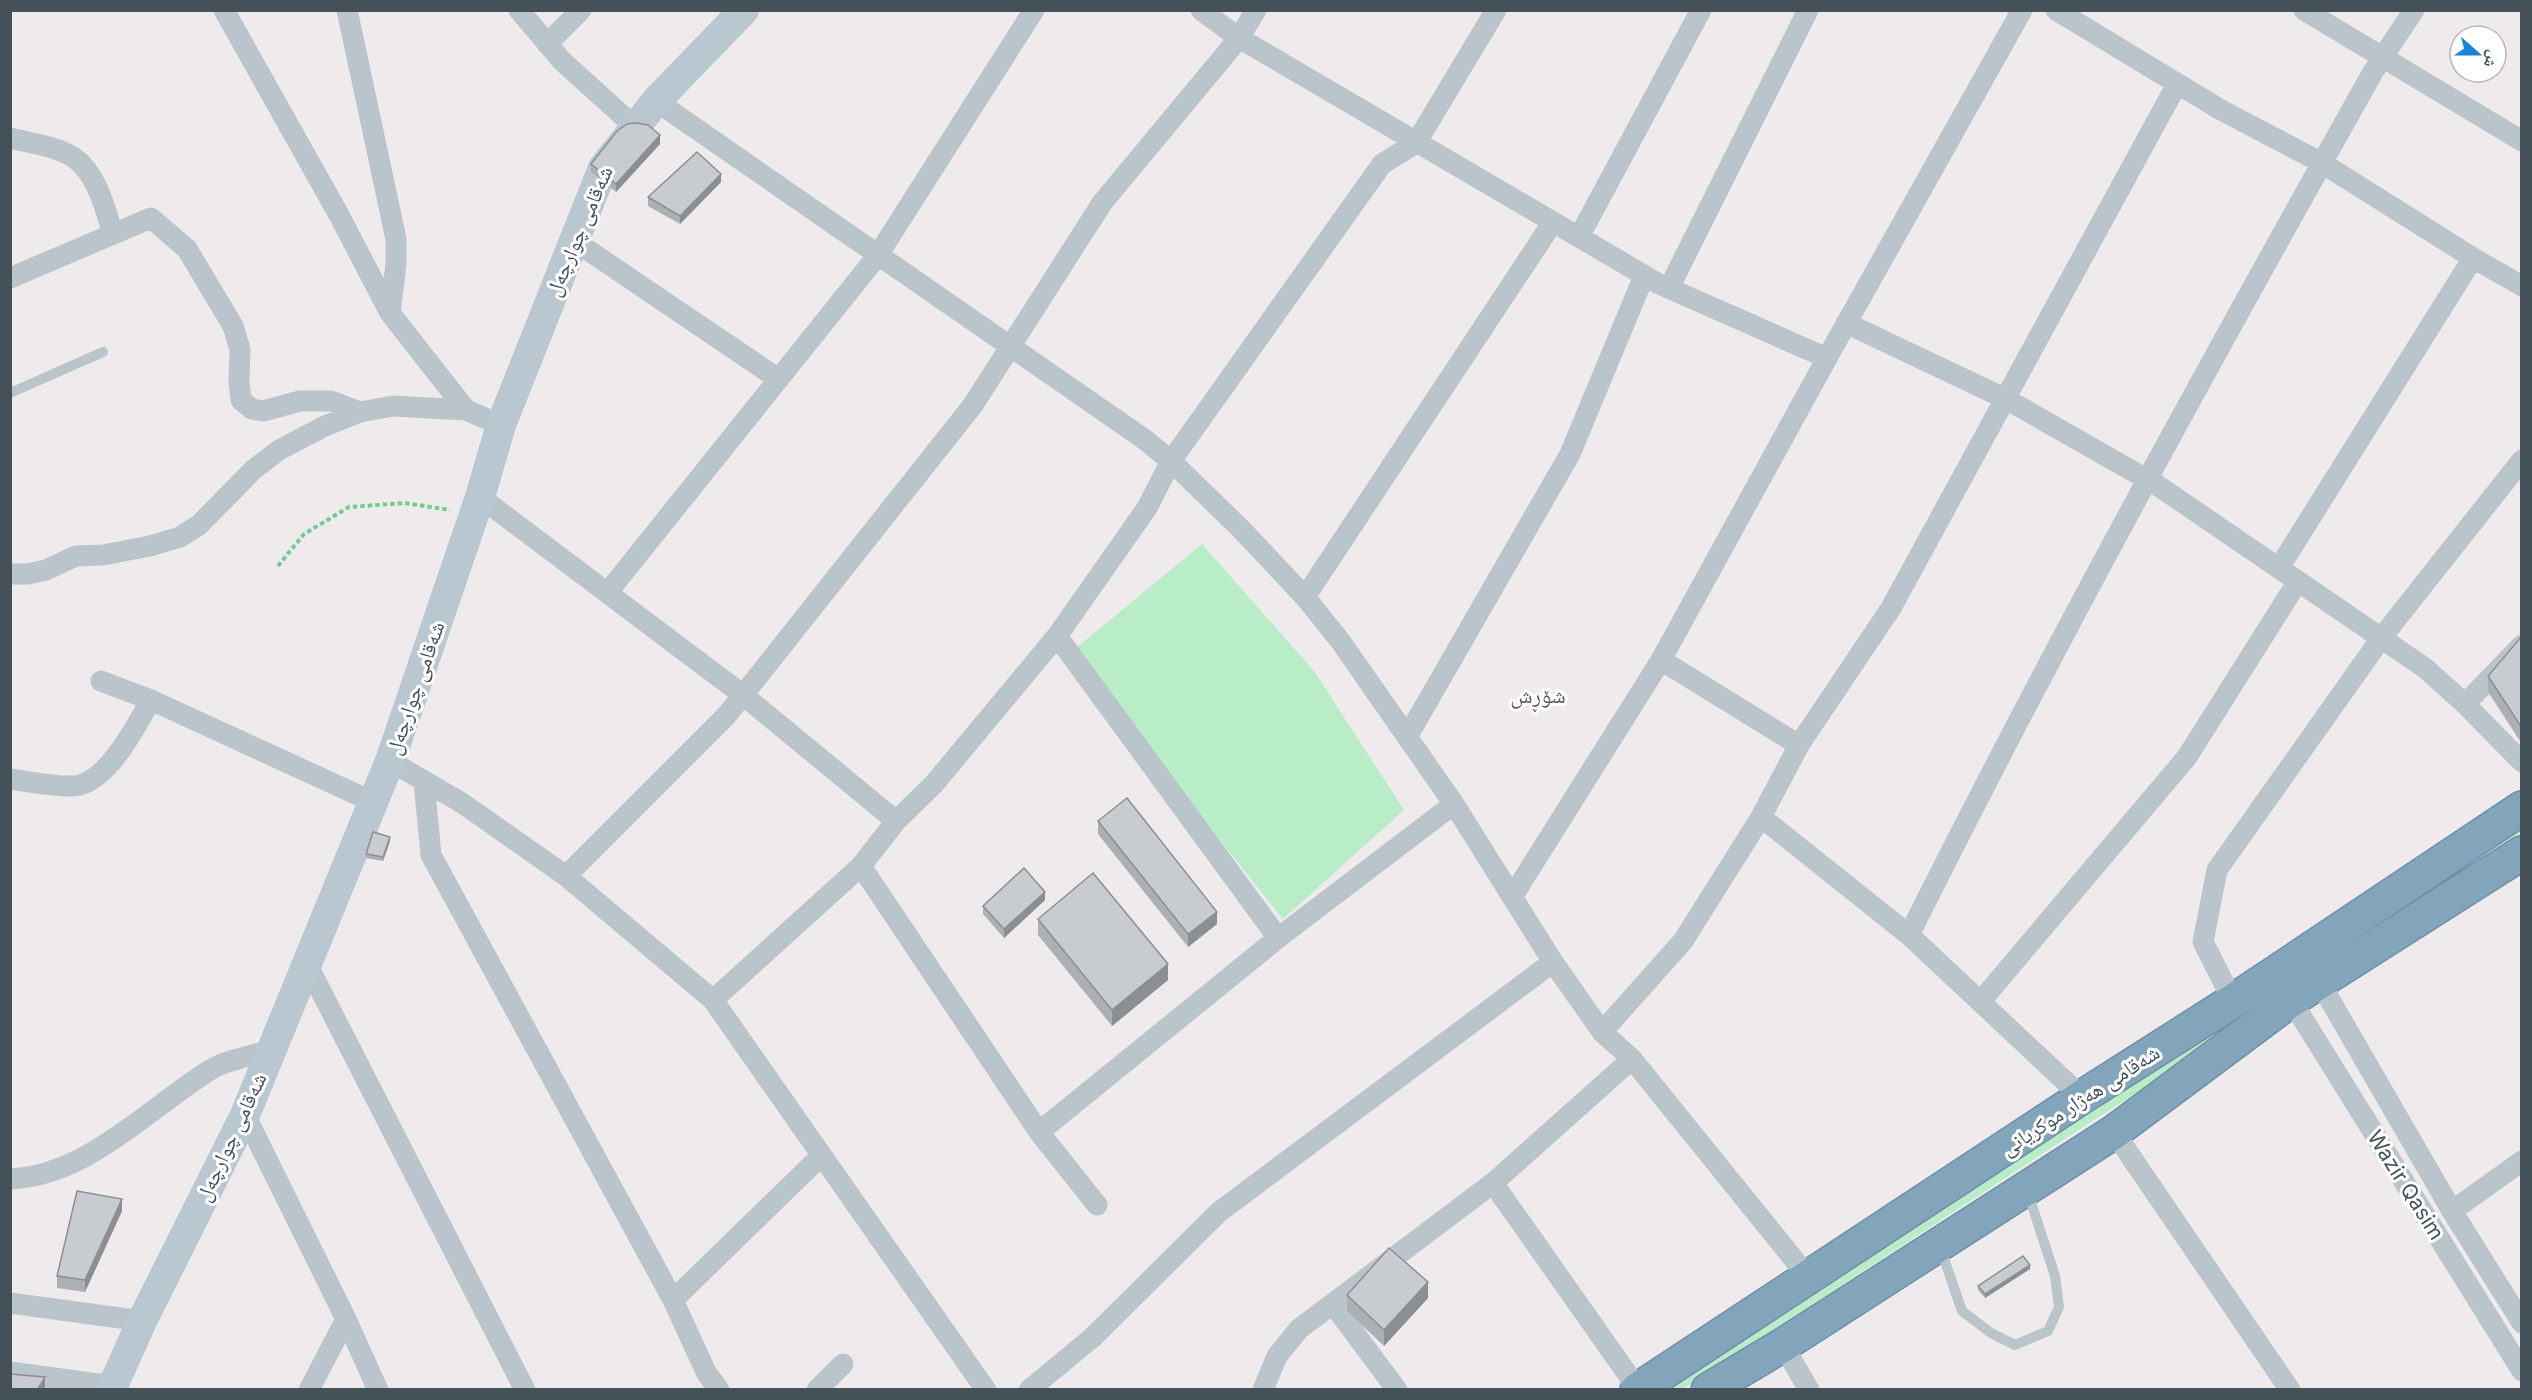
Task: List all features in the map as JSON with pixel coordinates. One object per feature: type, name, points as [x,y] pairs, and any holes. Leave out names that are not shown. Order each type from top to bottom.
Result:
[{"type":"highway","name":"شەقامی ھەژار موکریانی","points":[[1638,1389],[2082,1097],[2234,1001],[2522,808]]},
{"type":"highway","name":"شەقامی ھەژار موکریانی","points":[[1708,1389],[1783,1345],[2114,1132],[2319,981],[2519,860]]},
{"type":"main road","name":"شەقامی چوارچەل","points":[[112,1388],[142,1321],[244,1115],[390,761],[477,505],[501,425],[603,168],[656,101],[744,10]]},
{"type":"street","points":[[224,10],[339,215],[390,313],[466,410]]},
{"type":"street","points":[[348,10],[396,239],[396,264],[390,313]]},
{"type":"street","points":[[519,10],[562,61],[634,126]]},
{"type":"street","points":[[547,44],[581,10]]},
{"type":"street","points":[[608,592],[777,378],[878,255],[1034,10]]},
{"type":"street","points":[[1201,10],[1239,38],[1644,276],[1827,358]]},
{"type":"street","points":[[566,876],[726,716],[743,695],[974,405],[1102,203],[1239,38],[1256,10]]},
{"type":"street","points":[[713,1000],[861,866],[896,821],[934,784],[1057,636],[1147,508],[1171,461],[1382,164],[1416,143],[1496,10]]},
{"type":"street","points":[[1579,237],[1701,10]]},
{"type":"street","points":[[1669,288],[1808,10]]},
{"type":"street","points":[[1512,897],[1661,660],[1846,323],[2022,10]]},
{"type":"street","points":[[2056,10],[2177,84],[2322,163],[2473,258],[2522,286]]},
{"type":"street","points":[[2304,10],[2522,141]]},
{"type":"street","points":[[1909,935],[1980,793],[2148,480],[2322,163],[2382,57],[2414,10]]},
{"type":"street","points":[[1602,1032],[1683,941],[1761,817],[1798,745],[1891,608],[2177,84]]},
{"type":"street","points":[[656,101],[1135,432],[1171,461],[1241,529],[1305,597],[1369,679],[1454,804],[1553,962],[1602,1032],[1632,1059],[1809,1278]]},
{"type":"street","points":[[10,138],[50,148],[73,158],[87,173],[100,194],[113,234]]},
{"type":"street","points":[[10,278],[151,218],[187,249],[233,326],[240,349],[241,400],[252,409],[263,411],[300,401],[331,401],[360,412]]},
{"type":"street","points":[[1305,597],[1553,222]]},
{"type":"street","points":[[573,240],[777,378]]},
{"type":"street","points":[[2279,568],[2473,258]]},
{"type":"street","points":[[1407,737],[1570,454],[1644,276]]},
{"type":"street","points":[[1846,323],[2006,399],[2148,480],[2425,668],[2465,704],[2522,762]]},
{"type":"street","points":[[10,574],[28,574],[46,570],[76,556],[104,555],[150,546],[180,537],[199,525],[253,470],[279,450],[325,426],[360,412],[393,406],[466,410],[501,425]]},
{"type":"street","points":[[2234,1001],[2203,942],[2217,870],[2382,637],[2522,460]]},
{"type":"street","points":[[477,505],[608,592],[743,695],[896,821]]},
{"type":"street","points":[[1981,1001],[2187,757],[2298,581]]},
{"type":"street","points":[[1057,636],[1278,938]]},
{"type":"street","points":[[2465,704],[2522,645]]},
{"type":"street","points":[[1661,660],[1798,745]]},
{"type":"street","points":[[101,681],[151,700],[373,802]]},
{"type":"street","points":[[10,779],[78,786],[94,779],[123,746],[151,700]]},
{"type":"street","points":[[390,761],[462,803],[566,876],[713,1000],[986,1389]]},
{"type":"street","points":[[424,782],[431,855],[673,1300],[706,1372],[719,1389]]},
{"type":"street","points":[[1039,1132],[1278,938],[1454,804]]},
{"type":"street","points":[[1761,817],[1909,935],[2082,1097]]},
{"type":"street","points":[[861,866],[1039,1132],[1097,1205]]},
{"type":"street","points":[[306,962],[525,1389]]},
{"type":"street","points":[[1029,1389],[1093,1337],[1219,1212],[1553,962]]},
{"type":"street","name":"Wazir Qasim","points":[[2319,981],[2451,1211],[2522,1323]]},
{"type":"street","name":"Wazir Qasim","points":[[2291,1000],[2522,1371]]},
{"type":"street","points":[[10,1179],[54,1171],[105,1145],[212,1069],[271,1050]]},
{"type":"street","points":[[1263,1389],[1277,1356],[1299,1329],[1493,1183],[1632,1059]]},
{"type":"street","points":[[244,1115],[346,1319],[378,1389]]},
{"type":"street","points":[[2114,1132],[2290,1389]]},
{"type":"street","points":[[673,1300],[821,1156]]},
{"type":"street","points":[[2451,1211],[2522,1161]]},
{"type":"street","points":[[1493,1183],[1638,1389]]},
{"type":"street","points":[[10,1303],[142,1321]]},
{"type":"street","points":[[1333,1304],[1397,1389]]},
{"type":"street","points":[[309,1389],[346,1319]]},
{"type":"street","points":[[1783,1345],[1809,1389]]},
{"type":"street","points":[[817,1389],[843,1364]]},
{"type":"street","points":[[10,1372],[112,1388]]},
{"type":"lane","points":[[10,393],[103,352]]},
{"type":"lane","points":[[1939,1244],[1962,1311],[1991,1333],[2015,1345],[2048,1331],[2059,1307],[2055,1276],[2027,1188]]},
{"type":"path","points":[[278,566],[304,534],[349,507],[405,503],[477,505]]},
{"type":"green space","points":[[1202,544],[1314,671],[1404,810],[1283,919],[1070,653]]},
{"type":"green space","points":[[2521,816],[2521,840],[2185,1062],[1683,1389],[1643,1390]]},
{"type":"building","points":[[627,124],[648,125],[660,135],[616,184],[591,164],[617,131]]},
{"type":"building","points":[[697,152],[721,174],[680,216],[648,197]]},
{"type":"building","points":[[2522,636],[2522,728],[2488,676]]},
{"type":"building","points":[[1127,798],[1217,912],[1188,934],[1098,821]]},
{"type":"building","points":[[373,832],[390,837],[383,857],[366,854]]},
{"type":"building","points":[[1024,868],[1045,892],[1004,929],[983,906]]},
{"type":"building","points":[[1093,873],[1168,964],[1112,1010],[1038,919]]},
{"type":"building","points":[[77,1191],[122,1199],[85,1280],[57,1276]]},
{"type":"building","points":[[1389,1248],[1428,1282],[1384,1330],[1347,1295]]},
{"type":"building","points":[[2023,1256],[2030,1265],[1985,1294],[1978,1286]]},
{"type":"building","points":[[10,1374],[45,1377],[38,1389],[10,1389]]},
{"type":"district","name":"شۆڕش","points":[[1538,695]]}]
